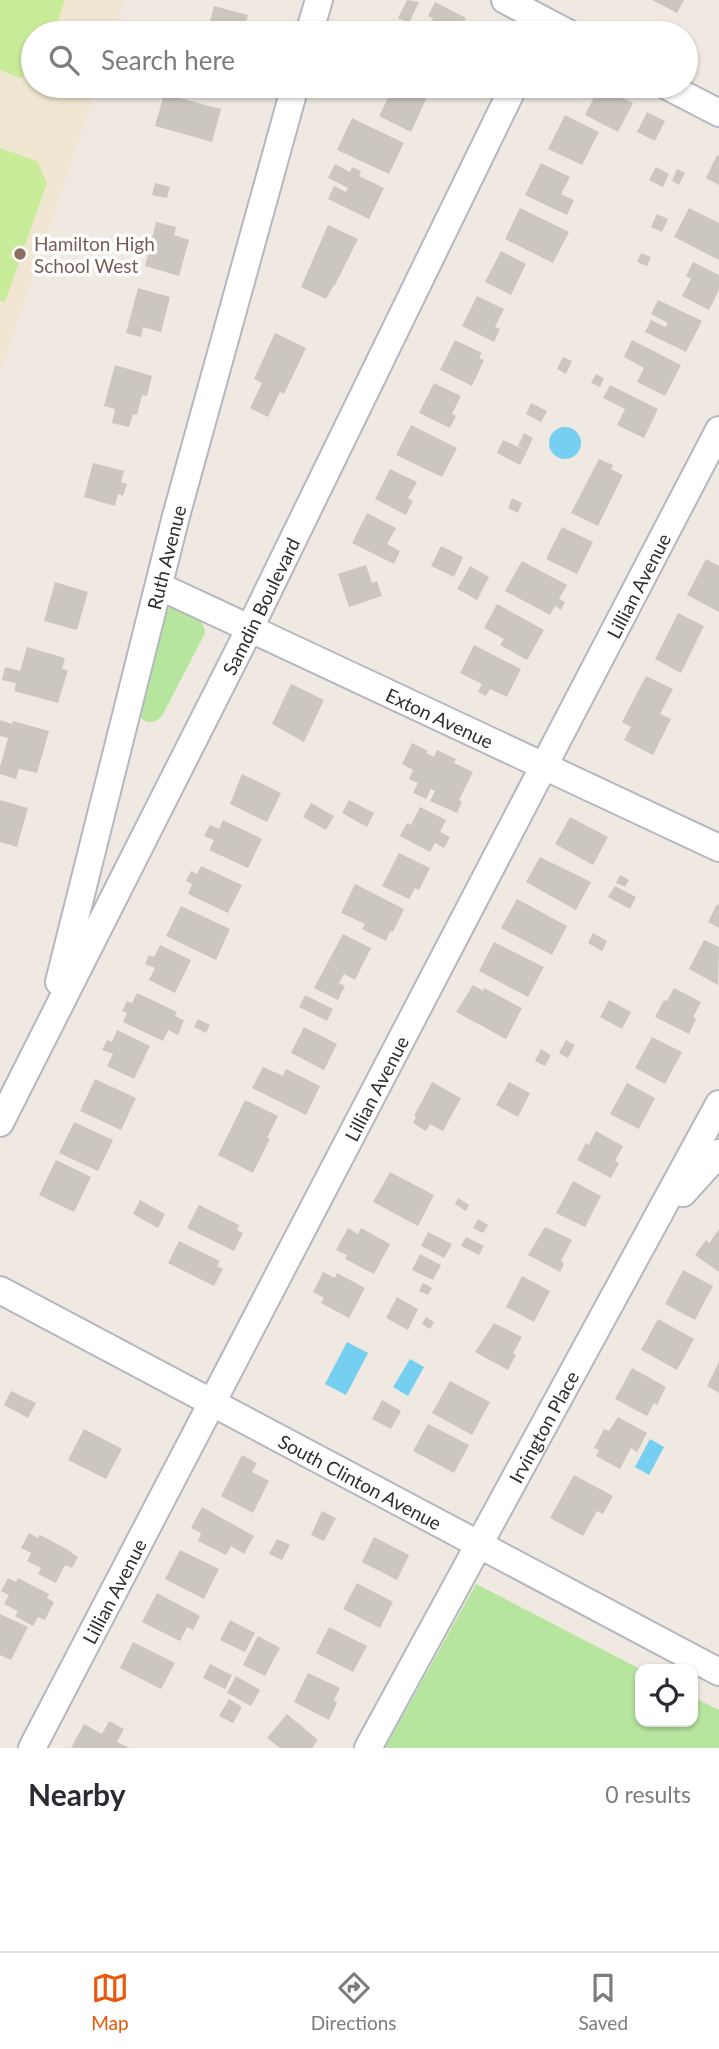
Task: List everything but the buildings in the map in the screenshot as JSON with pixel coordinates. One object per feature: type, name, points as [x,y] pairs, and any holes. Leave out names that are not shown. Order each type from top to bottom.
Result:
[{"type":"street","points":[[313,21],[319,0]]},
{"type":"street","points":[[505,0],[551,21]]},
{"type":"street","name":"Ruth Avenue","points":[[46,1032],[176,516],[292,98]]},
{"type":"street","name":"Samdin Boulevard","points":[[0,1123],[250,628],[508,98]]},
{"type":"street","points":[[690,98],[719,113]]},
{"type":"street","name":"Lillian Avenue","points":[[32,1748],[719,430]]},
{"type":"street","name":"Exton Avenue","points":[[159,586],[719,848]]},
{"type":"street","name":"Irvington Place","points":[[368,1748],[719,1104]]},
{"type":"street","points":[[653,1225],[719,1153]]},
{"type":"street","name":"South Clinton Avenue","points":[[0,1290],[719,1672]]},
{"type":"shaded area","name":"Hamilton High School West","points":[[0,0],[124,0],[117,21],[21,21],[21,98],[93,98],[0,373]]},
{"type":"green space","points":[[0,0],[65,0],[58,21],[21,21],[21,77],[0,70]]},
{"type":"green space","points":[[0,148],[37,161],[47,183],[5,302],[0,301]]},
{"type":"green space","points":[[173,606],[198,619],[205,633],[162,716],[149,722],[137,713],[163,611]]},
{"type":"green space","points":[[476,1584],[635,1666],[635,1727],[698,1727],[698,1700],[719,1710],[719,1748],[385,1748]]},
{"type":"water","points":[[565,427],[576,432],[581,443],[576,454],[565,459],[554,454],[549,443],[554,432]]},
{"type":"water","points":[[347,1342],[368,1353],[346,1395],[325,1384]]},
{"type":"water","points":[[410,1359],[424,1367],[408,1396],[393,1387]]},
{"type":"water","points":[[650,1439],[664,1447],[649,1475],[635,1467]]},
{"type":"place","name":"Hamilton High School West","points":[[20,254]]}]
